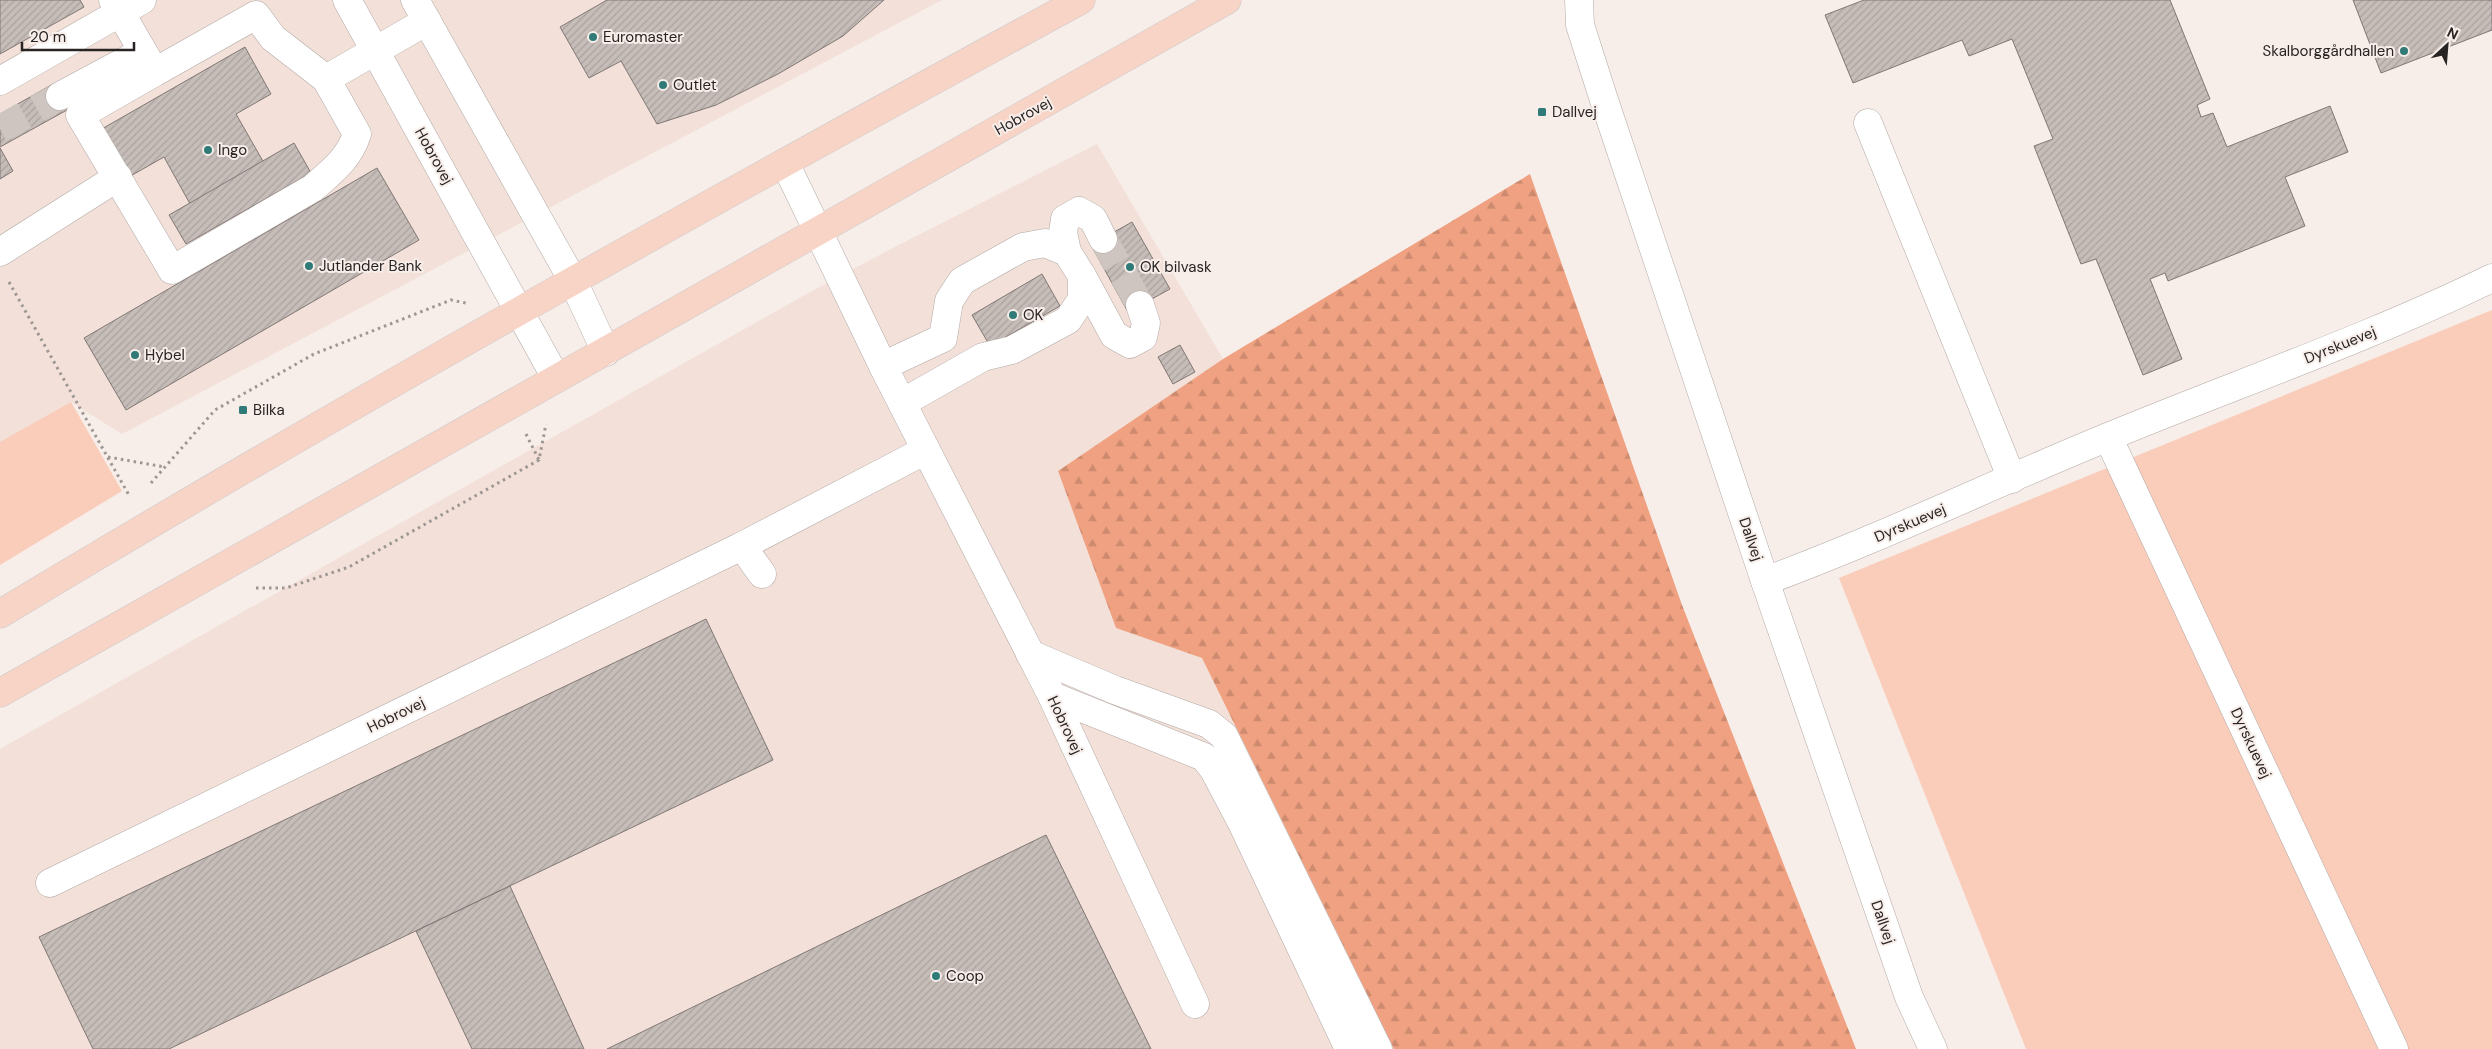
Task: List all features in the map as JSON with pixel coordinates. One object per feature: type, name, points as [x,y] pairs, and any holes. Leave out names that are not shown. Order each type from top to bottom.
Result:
[{"type":"main road","points":[[0,614],[146,526],[573,281],[1081,0]]},
{"type":"main road","name":"Hobrovej","points":[[0,694],[1227,0]]},
{"type":"street","name":"Hobrovej","points":[[347,0],[556,378]]},
{"type":"street","name":"Dallvej","points":[[1562,0],[1579,13],[1765,581],[1909,996],[1933,1049]]},
{"type":"street","points":[[0,81],[125,4],[148,62]]},
{"type":"street","points":[[326,79],[376,51],[421,10],[573,281],[606,352]]},
{"type":"street","points":[[60,96],[148,62],[256,15],[273,38],[326,79],[357,134],[352,150],[333,171],[313,188],[172,270],[80,114],[148,62]]},
{"type":"street","points":[[1868,123],[2012,478]]},
{"type":"street","name":"Hobrovej","points":[[785,163],[883,366],[1052,696],[1195,1004]]},
{"type":"street","points":[[2,262],[118,177]]},
{"type":"street","points":[[1102,239],[1093,219],[1079,211],[1065,219],[1063,233],[1067,252],[1114,335],[1130,344],[1143,337],[1146,323],[1140,305]]},
{"type":"street","points":[[943,338],[949,300],[962,281],[1023,247],[1045,243],[1067,252]]},
{"type":"street","points":[[902,403],[983,357],[1012,350],[1068,320],[1082,300],[1082,276]]},
{"type":"street","name":"Dyrskuevej","points":[[1765,581],[1834,556],[2108,437],[2432,307],[2492,278]]},
{"type":"street","points":[[883,366],[943,338]]},
{"type":"street","points":[[943,338],[960,350],[983,357]]},
{"type":"street","name":"Dyrskuevej","points":[[2108,437],[2394,1049]]},
{"type":"street","name":"Hobrovej","points":[[50,883],[742,546],[926,450]]},
{"type":"street","points":[[742,546],[762,574]]},
{"type":"street","points":[[1030,654],[1115,690],[1209,724],[1224,736],[1378,1049]]},
{"type":"street","points":[[1052,696],[1204,757],[1214,770],[1242,823],[1349,1049]]},
{"type":"path","points":[[2,262],[146,526]]},
{"type":"path","points":[[134,503],[215,410],[314,354],[451,300],[469,303]]},
{"type":"path","points":[[249,588],[286,588],[350,567],[539,460],[556,378]]},
{"type":"path","points":[[107,457],[165,467]]},
{"type":"shaded area","points":[[0,0],[942,0],[122,434],[71,402],[0,443]]},
{"type":"shaded area","points":[[1097,144],[1223,359],[1058,471],[1116,628],[1202,658],[1394,1049],[0,1049],[0,749],[803,296]]},
{"type":"shaded area","points":[[2492,310],[2492,1049],[2026,1049],[1839,578]]},
{"type":"shaded area","points":[[71,402],[122,491],[0,565],[0,442]]},
{"type":"green space","points":[[1530,174],[1682,605],[1856,1049],[1394,1049],[1202,658],[1116,628],[1058,471],[1223,359]]},
{"type":"building","points":[[0,0],[80,0],[84,7],[0,54]]},
{"type":"building","points":[[607,0],[884,0],[843,36],[778,74],[716,105],[657,124],[621,61],[589,78],[560,27]]},
{"type":"building","points":[[1864,0],[2170,0],[2210,99],[2197,105],[2201,117],[2213,113],[2227,147],[2330,106],[2348,152],[2285,177],[2305,226],[2168,281],[2165,273],[2150,279],[2182,359],[2143,375],[2096,259],[2081,264],[2034,146],[2053,139],[2012,39],[1969,56],[1962,40],[1853,83],[1825,15]]},
{"type":"building","name":"Skalborggårdhallen","points":[[2353,0],[2492,0],[2492,30],[2381,73]]},
{"type":"building","points":[[245,47],[271,94],[236,114],[272,177],[199,220],[164,157],[127,178],[100,130]]},
{"type":"building","points":[[53,84],[67,110],[0,147],[0,114]]},
{"type":"building","points":[[294,143],[311,173],[186,244],[169,215]]},
{"type":"building","points":[[0,148],[13,171],[0,179]]},
{"type":"building","points":[[377,168],[419,240],[126,410],[84,338]]},
{"type":"building","name":"OK bilvask","points":[[1132,222],[1170,289],[1128,312],[1091,245]]},
{"type":"building","points":[[1042,274],[1060,306],[990,346],[972,315]]},
{"type":"building","points":[[1180,345],[1195,372],[1173,384],[1158,357]]},
{"type":"building","points":[[706,619],[773,760],[169,1049],[93,1049],[39,937]]},
{"type":"building","name":"Coop","points":[[1046,835],[1151,1049],[607,1049],[906,903]]},
{"type":"building","points":[[510,886],[584,1049],[472,1049],[416,931]]},
{"type":"tunnel","points":[[0,129],[60,96]]},
{"type":"tunnel","points":[[1103,239],[1140,305]]},
{"type":"place","name":"Euromaster","points":[[593,37]]},
{"type":"place","name":"Skalborggårdhallen","points":[[2404,51]]},
{"type":"place","name":"Outlet","points":[[663,85]]},
{"type":"place","name":"Dallvej","points":[[1542,112]]},
{"type":"place","name":"Ingo","points":[[208,150]]},
{"type":"place","name":"Jutlander Bank","points":[[309,266]]},
{"type":"place","name":"OK bilvask","points":[[1130,267]]},
{"type":"place","name":"OK","points":[[1013,315]]},
{"type":"place","name":"Hybel","points":[[135,355]]},
{"type":"place","name":"Bilka","points":[[243,410]]},
{"type":"place","name":"Coop","points":[[936,976]]}]
